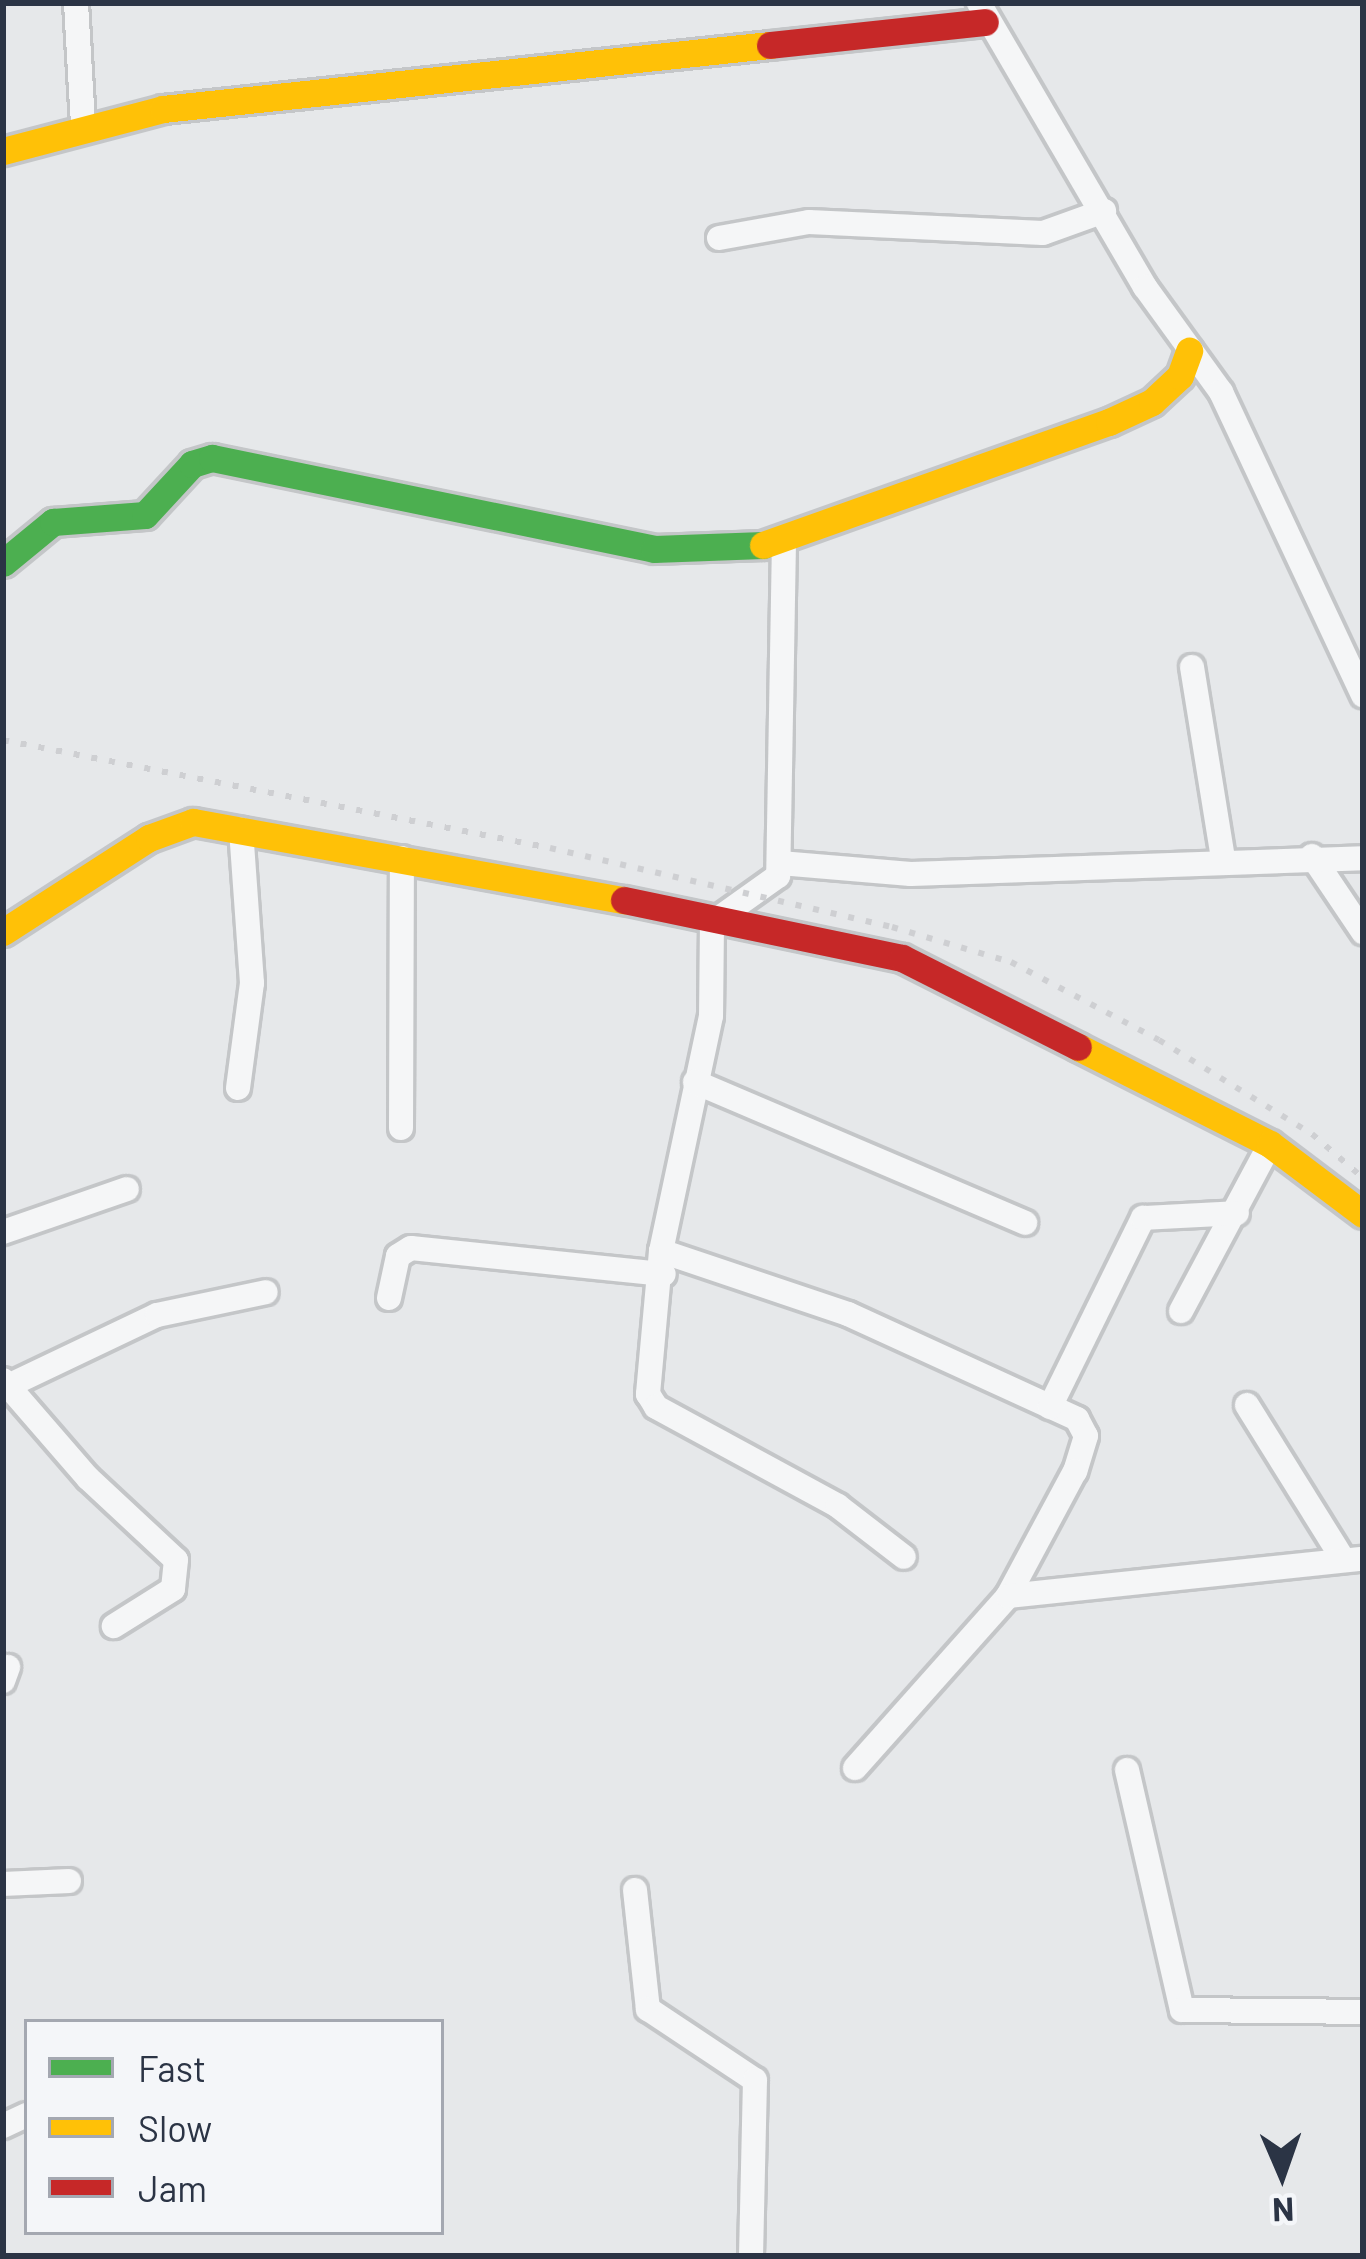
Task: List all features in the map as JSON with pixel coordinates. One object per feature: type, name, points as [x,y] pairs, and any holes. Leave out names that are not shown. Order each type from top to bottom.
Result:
[{"type":"street","points":[[76,3],[83,126]]},
{"type":"street","points":[[3,151],[83,126],[482,70],[982,13],[1189,350],[1221,392],[1363,695]]},
{"type":"street","points":[[719,238],[809,222],[1043,233],[1104,211]]},
{"type":"street","points":[[3,563],[53,522],[145,515],[192,464],[212,458],[691,555],[784,541],[1138,408],[1180,376],[1189,350]]},
{"type":"street","points":[[712,923],[770,884],[780,863],[784,541]]},
{"type":"street","points":[[1192,667],[1223,858]]},
{"type":"street","points":[[3,932],[174,826],[207,821],[902,958],[1270,1144],[1363,1214]]},
{"type":"street","points":[[238,1088],[252,983],[241,829]]},
{"type":"street","points":[[1312,856],[1363,932]]},
{"type":"street","points":[[400,1129],[402,858]]},
{"type":"street","points":[[780,863],[911,874],[1223,858],[1363,858]]},
{"type":"street","points":[[712,923],[711,1016],[663,1262],[651,1402],[838,1506],[904,1557]]},
{"type":"street","points":[[695,1082],[1025,1223]]},
{"type":"street","points":[[1181,1311],[1270,1144]]},
{"type":"street","points":[[3,1232],[128,1190]]},
{"type":"street","points":[[1050,1407],[1143,1217],[1237,1213]]},
{"type":"street","points":[[389,1298],[398,1256],[411,1248],[663,1262],[848,1314],[1084,1426],[1085,1444],[1008,1596],[855,1768]]},
{"type":"street","points":[[115,1626],[173,1589],[176,1560],[88,1478],[5,1383],[157,1315],[266,1292]]},
{"type":"street","points":[[1008,1596],[1353,1559],[1247,1405]]},
{"type":"street","points":[[1127,1770],[1182,2011],[1363,2012]]},
{"type":"street","points":[[3,1884],[69,1880]]},
{"type":"street","points":[[635,1890],[648,2009],[755,2080],[751,2256]]},
{"type":"railway","points":[[3,740],[550,848],[892,927],[1011,962],[1159,1040],[1312,1134],[1363,1178]]},
{"type":"traffic: fast","points":[[3,563],[53,522],[145,515],[192,464],[212,458],[654,549],[763,545]]},
{"type":"traffic: slow","points":[[3,151],[163,109],[770,45]]},
{"type":"traffic: slow","points":[[763,545],[1109,422],[1152,402],[1180,376],[1189,351]]},
{"type":"traffic: slow","points":[[3,932],[149,838],[193,822],[624,900]]},
{"type":"traffic: slow","points":[[1078,1047],[1270,1144],[1363,1214]]},
{"type":"traffic: jam","points":[[770,45],[985,22]]},
{"type":"traffic: jam","points":[[624,900],[902,958],[1078,1047]]}]
